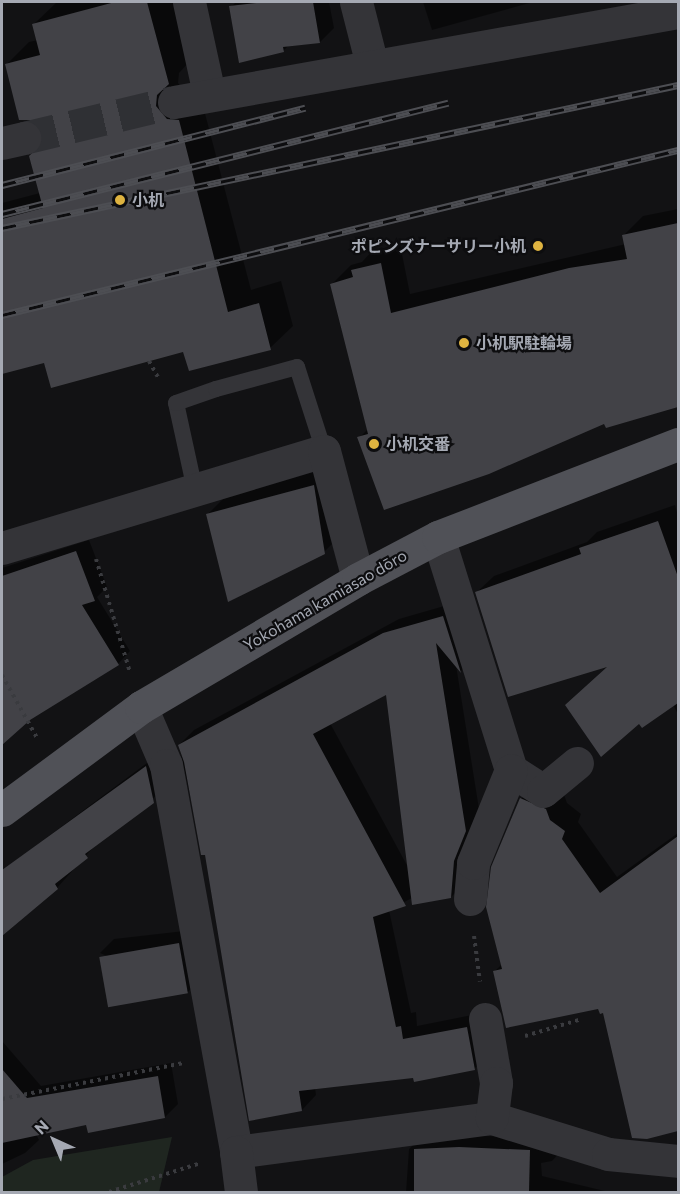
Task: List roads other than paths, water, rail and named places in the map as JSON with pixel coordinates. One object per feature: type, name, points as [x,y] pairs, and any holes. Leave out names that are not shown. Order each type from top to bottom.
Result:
[{"type":"main road","name":"Yokohama kamiasao dōro","points":[[2,810],[141,707],[358,579],[438,537],[678,444]]},
{"type":"street","points":[[189,2],[209,94]]},
{"type":"street","points":[[356,2],[372,65]]},
{"type":"street","points":[[174,102],[678,12]]},
{"type":"street","points":[[2,548],[324,451],[358,579]]},
{"type":"street","points":[[438,537],[512,770],[543,791],[577,763]]},
{"type":"street","points":[[141,707],[166,765],[236,1152],[241,1192]]},
{"type":"street","points":[[470,899],[473,863],[512,770]]},
{"type":"street","points":[[487,1033],[496,1083],[492,1118]]},
{"type":"street","points":[[236,1152],[492,1118],[608,1154],[677,1164]]},
{"type":"lane","points":[[195,490],[176,403],[216,389],[297,367],[324,451]]},
{"type":"tunnel","points":[[24,138],[174,102]]},
{"type":"railway","points":[[2,228],[678,85]]},
{"type":"railway","points":[[2,214],[448,103]]},
{"type":"railway","points":[[2,185],[305,108]]},
{"type":"railway","points":[[2,315],[678,150]]},
{"type":"place","name":"小机","points":[[120,200]]},
{"type":"place","name":"ポピンズナーサリー小机","points":[[538,246]]},
{"type":"place","name":"小机駅駐輪場","points":[[464,343]]},
{"type":"place","name":"小机交番","points":[[374,444]]}]
